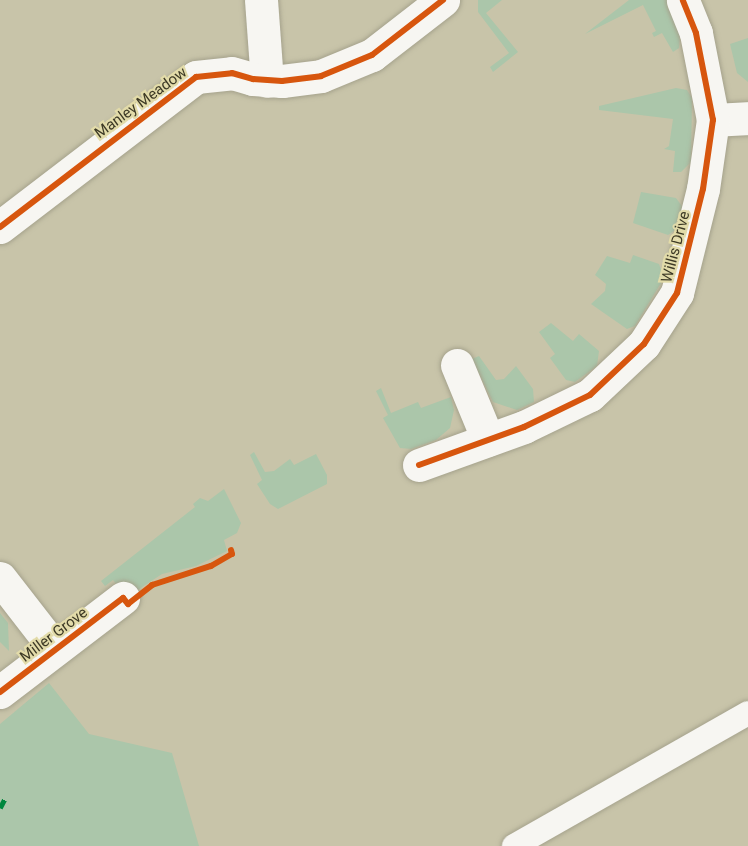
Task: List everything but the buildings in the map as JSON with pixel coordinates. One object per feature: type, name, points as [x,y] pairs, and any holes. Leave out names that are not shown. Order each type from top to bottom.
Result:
[{"type":"street","points":[[261,0],[267,81]]},
{"type":"street","name":"Manley Meadow","points":[[0,227],[196,77],[232,73],[267,81],[321,76],[355,63],[443,0]]},
{"type":"street","name":"Willis Drive","points":[[419,465],[488,440],[590,395],[645,344],[676,293],[686,265],[713,120],[696,33],[683,0]]},
{"type":"street","points":[[713,120],[748,118]]},
{"type":"street","points":[[458,365],[488,440]]},
{"type":"street","name":"Miller Grove","points":[[0,578],[55,649]]},
{"type":"street","name":"Miller Grove","points":[[0,692],[123,598]]},
{"type":"lane","points":[[514,846],[748,713]]},
{"type":"green space","points":[[478,0],[502,0],[486,13],[518,52],[493,72],[490,67],[509,53],[478,12]]},
{"type":"green space","points":[[629,0],[667,0],[680,35],[679,48],[673,52],[662,33],[654,37],[652,33],[656,31],[643,5],[585,34]]},
{"type":"green space","points":[[748,38],[748,82],[737,73],[730,44]]},
{"type":"green space","points":[[676,88],[687,90],[692,98],[691,162],[681,172],[673,172],[675,151],[664,149],[669,146],[673,119],[599,110],[599,106]]},
{"type":"green space","points":[[641,192],[676,198],[684,209],[680,227],[668,235],[633,223]]},
{"type":"green space","points":[[633,255],[659,264],[664,278],[635,326],[627,329],[591,304],[605,291],[606,284],[595,275],[607,256],[630,263]]},
{"type":"green space","points":[[551,323],[573,341],[579,334],[599,351],[597,366],[575,382],[566,380],[550,358],[555,354],[539,332]]},
{"type":"green space","points":[[479,356],[496,380],[504,379],[516,366],[533,389],[534,402],[517,410],[493,402],[472,359]]},
{"type":"green space","points":[[381,388],[391,413],[418,402],[421,408],[451,397],[454,410],[450,428],[436,440],[411,449],[400,448],[383,418],[388,415],[376,391]]},
{"type":"green space","points":[[254,452],[265,472],[274,471],[290,459],[294,465],[316,454],[327,475],[327,484],[278,509],[270,504],[257,484],[262,480],[250,455]]},
{"type":"green space","points":[[224,489],[241,523],[237,533],[224,540],[227,551],[196,566],[162,574],[127,597],[113,580],[105,586],[101,581],[195,507],[193,504],[200,498],[208,501]]},
{"type":"green space","points":[[0,613],[8,623],[9,651],[0,642]]},
{"type":"green space","points":[[49,683],[89,734],[172,753],[199,846],[0,846],[0,724]]},
{"type":"marked path","points":[[0,808],[6,796]]},
{"type":"cycle path","points":[[0,227],[196,77],[232,73],[253,79],[282,81],[321,76],[372,55],[443,0]]},
{"type":"cycle path","points":[[419,465],[524,427],[590,395],[644,344],[677,293],[703,189],[713,120],[696,33],[683,0]]},
{"type":"cycle path","points":[[0,692],[123,598],[128,604],[152,585],[211,566],[232,554],[231,550]]}]
